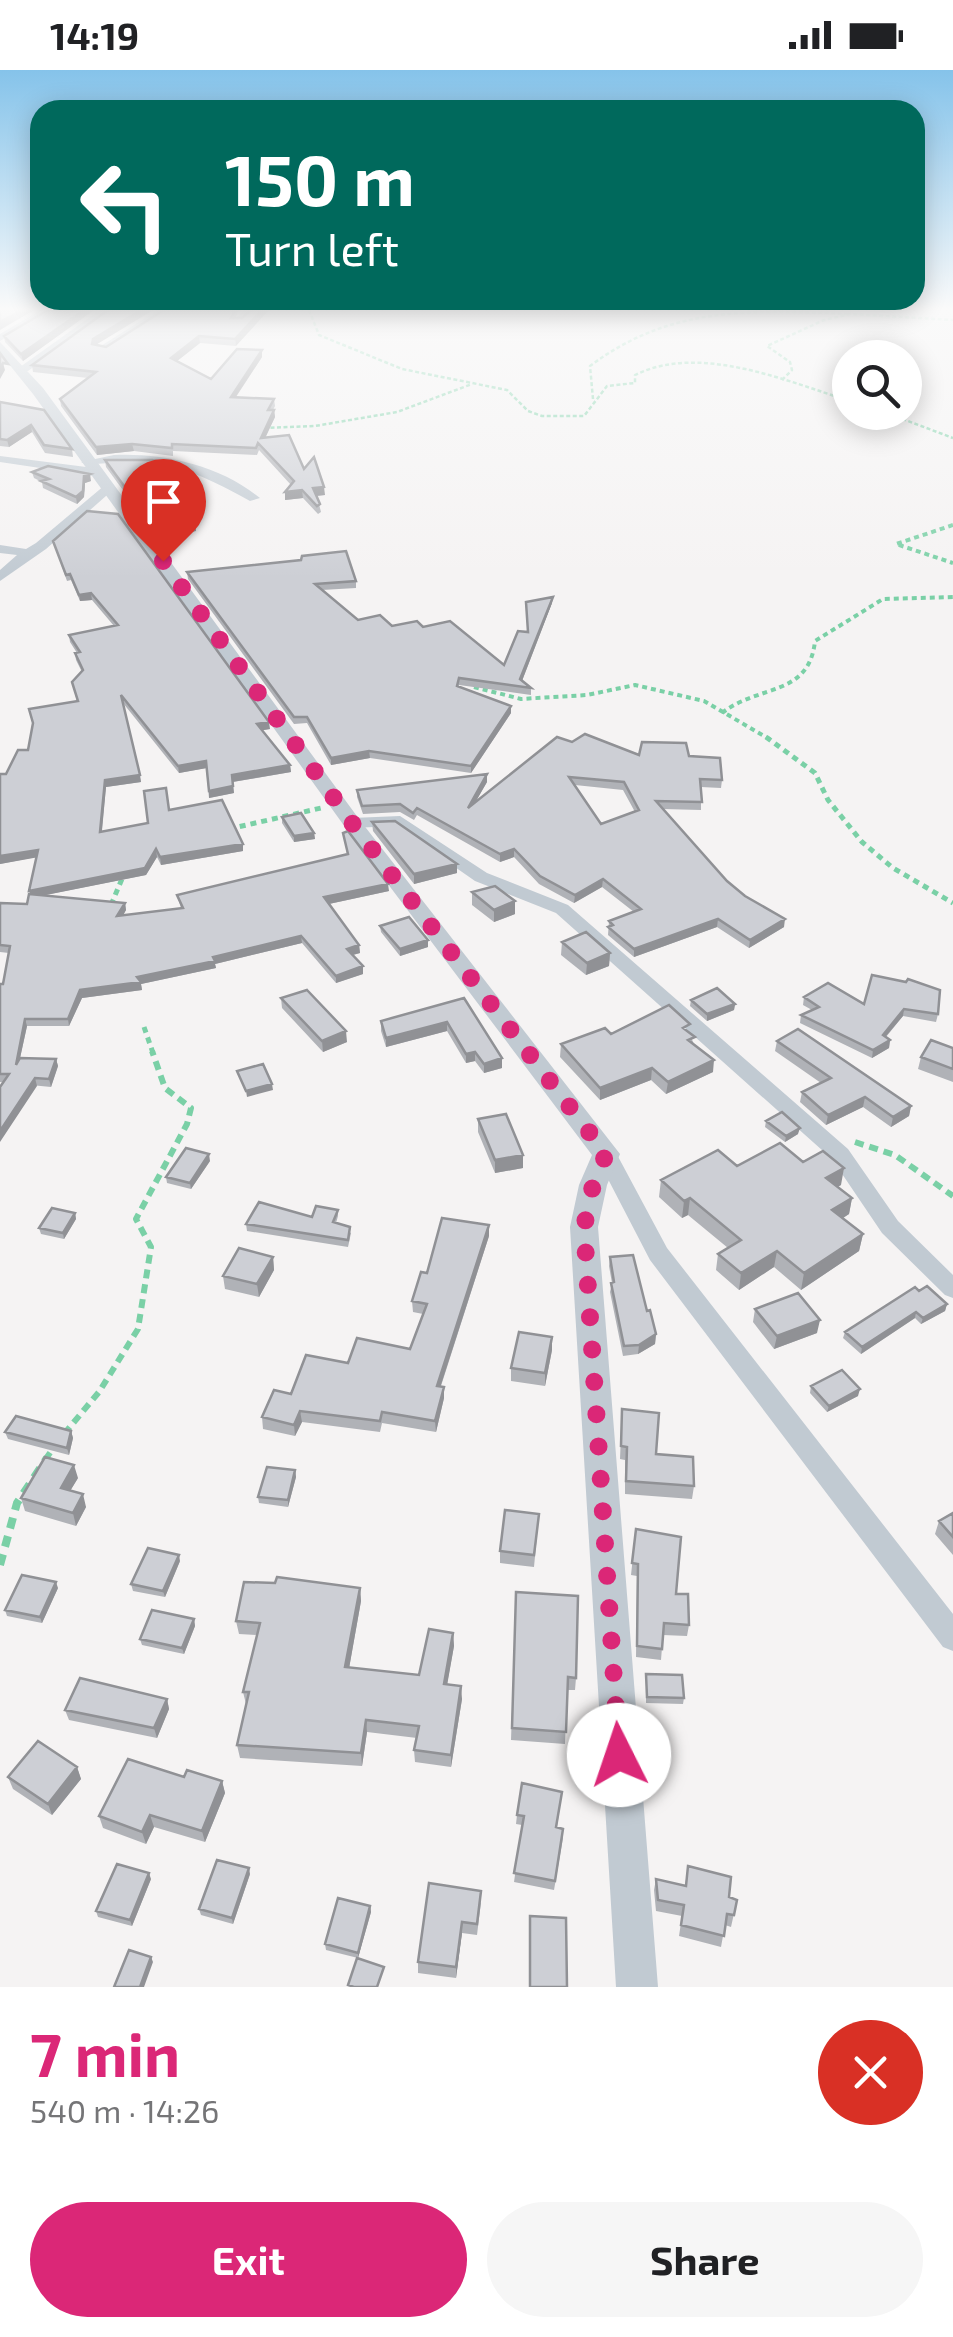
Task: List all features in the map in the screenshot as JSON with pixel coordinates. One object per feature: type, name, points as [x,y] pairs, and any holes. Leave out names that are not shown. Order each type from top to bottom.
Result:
[{"type":"street","points":[[44,399],[345,814],[606,1154],[658,1254],[953,1636]]},
{"type":"street","points":[[35,409],[52,411]]},
{"type":"street","points":[[0,459],[91,467],[137,455],[188,462],[254,498]]},
{"type":"street","points":[[0,578],[108,488]]},
{"type":"street","points":[[0,550],[28,554]]},
{"type":"street","points":[[345,814],[400,821],[481,878],[562,909],[840,1154],[868,1202],[916,1260],[953,1289]]},
{"type":"street","points":[[606,1154],[593,1185],[584,1227],[636,1987]]},
{"type":"path","points":[[264,428],[315,426],[397,412],[430,399]]},
{"type":"path","points":[[516,399],[528,411],[542,416],[584,416],[593,401]]},
{"type":"path","points":[[922,426],[953,438]]},
{"type":"path","points":[[953,525],[896,544],[953,564]]},
{"type":"path","points":[[722,714],[726,708],[806,676],[816,662],[814,641],[869,605],[883,599],[953,598]]},
{"type":"path","points":[[470,686],[522,699],[587,694],[635,685],[704,701],[782,746],[815,773],[828,800],[862,842],[893,868],[953,903]]},
{"type":"path","points":[[212,833],[345,814]]},
{"type":"path","points":[[108,910],[124,883],[125,859]]},
{"type":"path","points":[[0,1565],[17,1502],[28,1483],[99,1392],[138,1329],[151,1247],[136,1218],[187,1124],[191,1108],[165,1088],[144,1027]]},
{"type":"path","points":[[822,1138],[871,1144],[917,1167],[953,1196]]},
{"type":"building","points":[[60,399],[274,399],[268,410],[274,410],[261,438],[289,435],[304,469],[314,457],[324,487],[313,488],[320,504],[317,506],[302,490],[285,492],[294,481],[258,443],[256,448],[172,444],[172,448],[132,444],[96,447]]},
{"type":"building","points":[[0,402],[44,410],[72,449],[44,445],[31,425],[7,440],[0,439]]},
{"type":"building","points":[[105,460],[152,460],[175,465],[182,510],[195,524],[157,531]]},
{"type":"building","points":[[48,466],[90,474],[84,476],[83,491],[76,497],[41,481],[49,479],[32,472]]},
{"type":"building","points":[[87,511],[118,514],[269,722],[257,724],[290,765],[232,775],[233,786],[209,791],[206,761],[178,766],[121,695],[140,775],[105,780],[100,832],[148,823],[144,791],[166,788],[169,810],[222,800],[243,844],[160,857],[156,849],[145,868],[29,891],[38,850],[0,856],[0,774],[6,774],[18,750],[28,750],[33,723],[29,709],[78,701],[72,682],[83,670],[75,653],[80,652],[69,635],[118,625],[91,593],[79,595],[70,574],[66,575],[53,541]]},
{"type":"building","points":[[346,551],[356,581],[315,584],[358,620],[380,615],[392,626],[417,621],[423,627],[450,621],[504,665],[518,631],[528,632],[526,602],[553,597],[520,679],[531,688],[459,678],[457,686],[511,706],[471,766],[369,751],[331,758],[307,717],[294,717],[187,572],[301,560],[302,556]]},
{"type":"building","points":[[585,734],[639,755],[642,742],[686,743],[689,756],[720,758],[722,780],[700,779],[702,802],[656,801],[727,881],[785,919],[750,940],[718,919],[634,949],[608,927],[613,925],[609,921],[641,909],[603,879],[575,895],[540,876],[514,849],[500,854],[417,808],[413,813],[400,804],[362,806],[357,790],[487,774],[468,808],[557,737],[572,742]],"holes":[[[569,777],[624,782],[639,810],[601,824]]]},
{"type":"building","points":[[301,813],[314,833],[294,836],[282,817]]},
{"type":"building","points":[[395,821],[457,864],[414,874],[372,822]]},
{"type":"building","points":[[348,831],[388,884],[324,897],[359,945],[347,949],[363,966],[336,976],[301,936],[213,957],[215,961],[137,977],[141,982],[80,990],[68,1019],[25,1019],[16,1065],[20,1058],[56,1059],[49,1079],[35,1078],[0,1131],[0,1087],[9,1074],[0,1074],[0,984],[10,946],[0,945],[0,903],[27,904],[29,894],[125,903],[117,916],[183,908],[177,895],[348,854],[343,833]]},
{"type":"building","points":[[495,886],[515,901],[494,910],[472,892]]},
{"type":"building","points":[[409,917],[428,940],[400,949],[380,926]]},
{"type":"building","points":[[586,932],[610,953],[587,963],[562,942]]},
{"type":"building","points":[[872,975],[906,982],[908,979],[940,990],[938,1014],[904,1009],[883,1035],[890,1040],[873,1050],[801,1015],[819,1007],[804,997],[828,983],[864,1004]]},
{"type":"building","points":[[717,988],[735,1004],[707,1014],[691,1000]]},
{"type":"building","points":[[307,990],[346,1031],[322,1041],[281,998]]},
{"type":"building","points":[[464,998],[502,1058],[484,1064],[475,1052],[466,1054],[447,1022],[386,1038],[381,1021]]},
{"type":"building","points":[[669,1005],[690,1024],[683,1028],[695,1037],[688,1040],[714,1060],[668,1082],[652,1068],[600,1088],[561,1044],[605,1028],[611,1034]]},
{"type":"building","points":[[798,1029],[911,1106],[893,1117],[865,1097],[828,1115],[802,1092],[831,1078],[777,1041]]},
{"type":"building","points":[[931,1040],[953,1048],[953,1069],[921,1057]]},
{"type":"building","points":[[263,1064],[272,1084],[246,1091],[237,1071]]},
{"type":"building","points":[[782,1112],[800,1128],[786,1136],[766,1121]]},
{"type":"building","points":[[506,1114],[523,1155],[495,1160],[478,1119]]},
{"type":"building","points":[[780,1143],[803,1162],[823,1151],[844,1168],[826,1178],[852,1198],[832,1210],[863,1234],[804,1273],[777,1251],[741,1273],[718,1254],[741,1240],[661,1180],[718,1150],[737,1166]]},
{"type":"building","points":[[186,1148],[209,1154],[190,1183],[166,1177]]},
{"type":"building","points":[[259,1202],[312,1217],[316,1206],[338,1210],[333,1222],[350,1227],[348,1240],[246,1224]]},
{"type":"building","points":[[52,1208],[75,1213],[63,1233],[39,1228]]},
{"type":"building","points":[[442,1218],[489,1225],[437,1386],[444,1387],[435,1421],[382,1412],[380,1421],[300,1411],[294,1425],[262,1417],[274,1390],[291,1394],[306,1355],[348,1363],[357,1338],[410,1349],[427,1304],[412,1301],[421,1272],[427,1273]]},
{"type":"building","points":[[239,1248],[273,1257],[257,1284],[223,1276]]},
{"type":"building","points":[[633,1255],[656,1334],[639,1345],[624,1346],[611,1283],[614,1282],[610,1257]]},
{"type":"building","points":[[927,1286],[947,1304],[923,1318],[916,1312],[862,1347],[845,1332],[915,1287],[919,1291]]},
{"type":"building","points":[[798,1293],[820,1320],[777,1336],[755,1309]]},
{"type":"building","points":[[519,1332],[552,1337],[545,1373],[511,1368]]},
{"type":"building","points":[[842,1370],[860,1389],[829,1406],[811,1386]]},
{"type":"building","points":[[622,1409],[659,1413],[656,1454],[693,1457],[694,1486],[626,1481],[627,1447],[621,1446]]},
{"type":"building","points":[[16,1416],[71,1431],[67,1448],[5,1432]]},
{"type":"building","points":[[45,1457],[74,1465],[61,1488],[83,1494],[73,1513],[21,1498]]},
{"type":"building","points":[[267,1467],[295,1470],[288,1500],[258,1497]]},
{"type":"building","points":[[505,1510],[539,1514],[534,1555],[500,1551]]},
{"type":"building","points":[[953,1513],[953,1537],[939,1521]]},
{"type":"building","points":[[636,1529],[681,1537],[676,1594],[688,1594],[689,1625],[664,1623],[662,1649],[637,1646],[638,1564],[632,1563]]},
{"type":"building","points":[[148,1548],[179,1555],[163,1591],[131,1584]]},
{"type":"building","points":[[22,1575],[56,1582],[40,1617],[5,1610]]},
{"type":"building","points":[[277,1577],[360,1588],[345,1667],[419,1675],[429,1629],[453,1633],[444,1684],[461,1686],[451,1755],[414,1750],[419,1726],[366,1720],[361,1753],[237,1745],[249,1692],[243,1692],[260,1623],[236,1621],[244,1582],[275,1583]]},
{"type":"building","points":[[516,1592],[578,1596],[576,1678],[568,1677],[566,1732],[512,1728]]},
{"type":"building","points":[[152,1610],[194,1619],[182,1648],[140,1639]]},
{"type":"building","points":[[646,1674],[682,1675],[684,1698],[647,1697]]},
{"type":"building","points":[[80,1678],[167,1699],[154,1728],[65,1710]]},
{"type":"building","points":[[38,1741],[77,1767],[48,1804],[8,1777]]},
{"type":"building","points":[[128,1759],[184,1777],[187,1770],[222,1781],[202,1831],[150,1815],[142,1832],[99,1816]]},
{"type":"building","points":[[522,1783],[562,1792],[556,1827],[563,1829],[555,1881],[514,1873],[524,1816],[517,1815]]},
{"type":"building","points":[[217,1860],[249,1868],[232,1918],[199,1909]]},
{"type":"building","points":[[117,1864],[149,1873],[130,1920],[96,1911]]},
{"type":"building","points":[[688,1866],[731,1877],[729,1897],[737,1900],[734,1915],[727,1914],[724,1936],[681,1925],[684,1905],[658,1900],[656,1879],[686,1886]]},
{"type":"building","points":[[429,1883],[481,1891],[477,1924],[462,1922],[456,1967],[418,1962]]},
{"type":"building","points":[[338,1898],[370,1906],[358,1953],[325,1944]]},
{"type":"building","points":[[530,1916],[566,1918],[567,1987],[530,1987]]},
{"type":"building","points":[[129,1950],[151,1957],[140,1987],[114,1987]]},
{"type":"building","points":[[357,1958],[384,1967],[377,1987],[348,1985]]},
{"type":"route","points":[[163,561],[352,823],[606,1154],[593,1185],[584,1227],[619,1755]]}]
